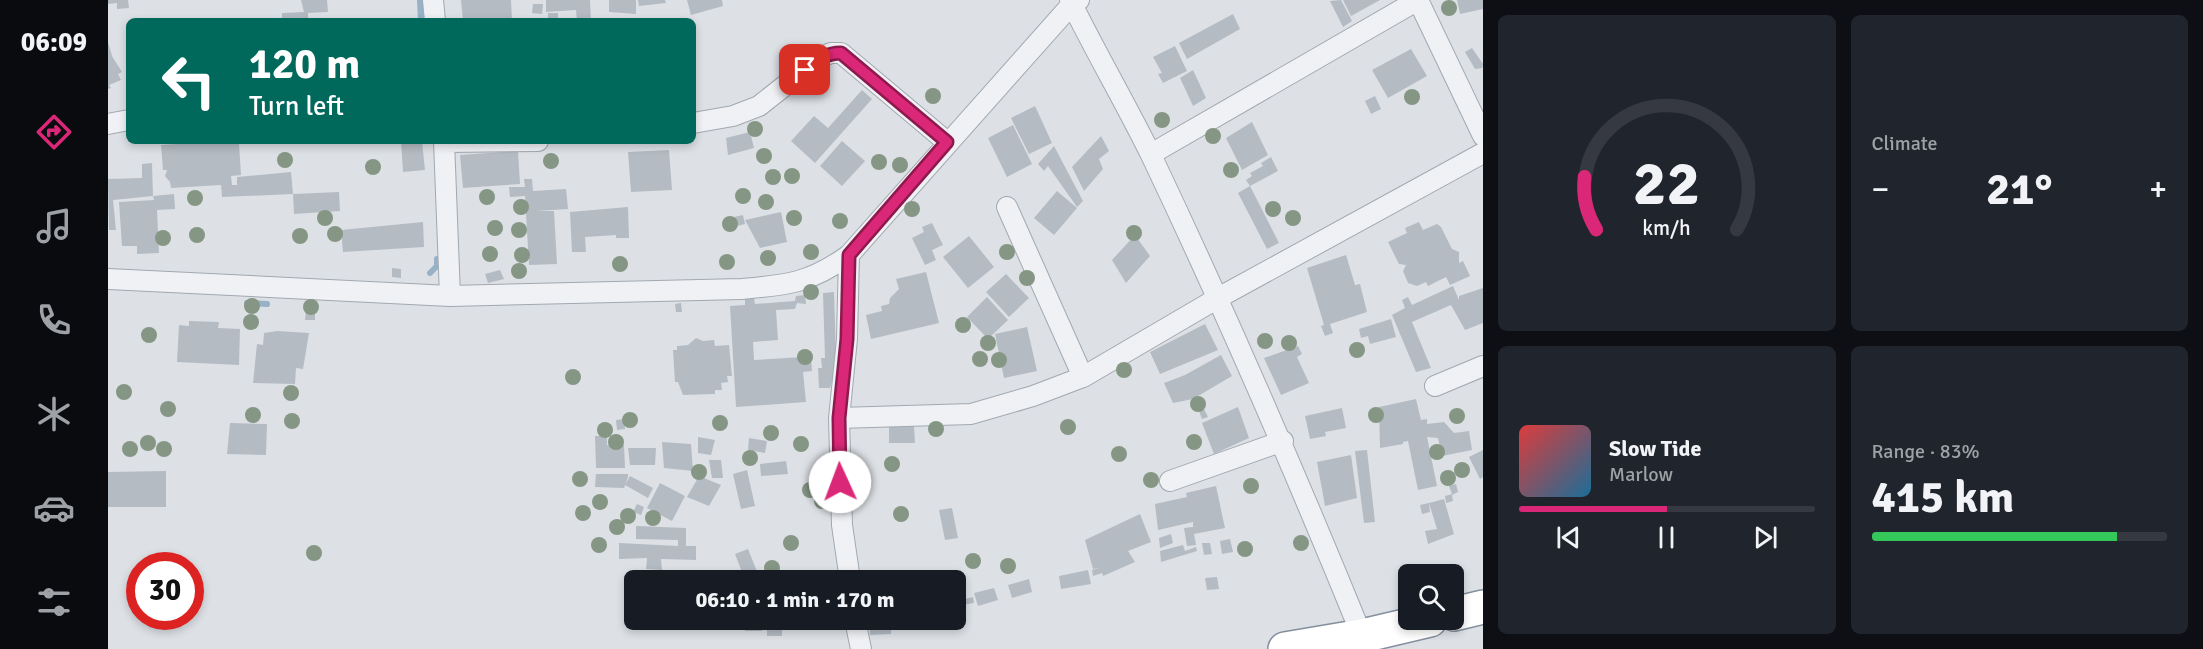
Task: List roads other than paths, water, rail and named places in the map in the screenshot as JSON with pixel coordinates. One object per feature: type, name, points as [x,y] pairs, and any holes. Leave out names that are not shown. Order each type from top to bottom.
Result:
[{"type":"highway","points":[[1464,612],[1483,607]]},
{"type":"highway","points":[[1285,649],[1398,628]]},
{"type":"street","points":[[433,0],[435,18]]},
{"type":"street","points":[[1151,154],[1418,0],[1483,136]]},
{"type":"street","points":[[108,279],[450,296],[742,289],[784,285],[814,278],[849,255],[1074,1],[1151,154],[1283,441],[1362,636]]},
{"type":"street","points":[[696,122],[733,116],[759,106],[821,57],[831,53],[841,53],[947,142]]},
{"type":"street","points":[[108,124],[126,121]]},
{"type":"street","points":[[444,144],[450,296]]},
{"type":"street","points":[[839,418],[971,414],[1033,396],[1083,377],[1218,298],[1483,153]]},
{"type":"street","points":[[1007,207],[1083,377]]},
{"type":"street","points":[[849,255],[847,339],[839,418],[842,525],[849,570]]},
{"type":"street","points":[[1435,386],[1483,366]]},
{"type":"street","points":[[1170,481],[1283,441]]},
{"type":"street","points":[[857,630],[861,649]]},
{"type":"waterway","points":[[420,0],[421,18]]},
{"type":"waterway","points":[[430,273],[437,266],[437,259]]},
{"type":"waterway","points":[[247,303],[267,304]]}]
